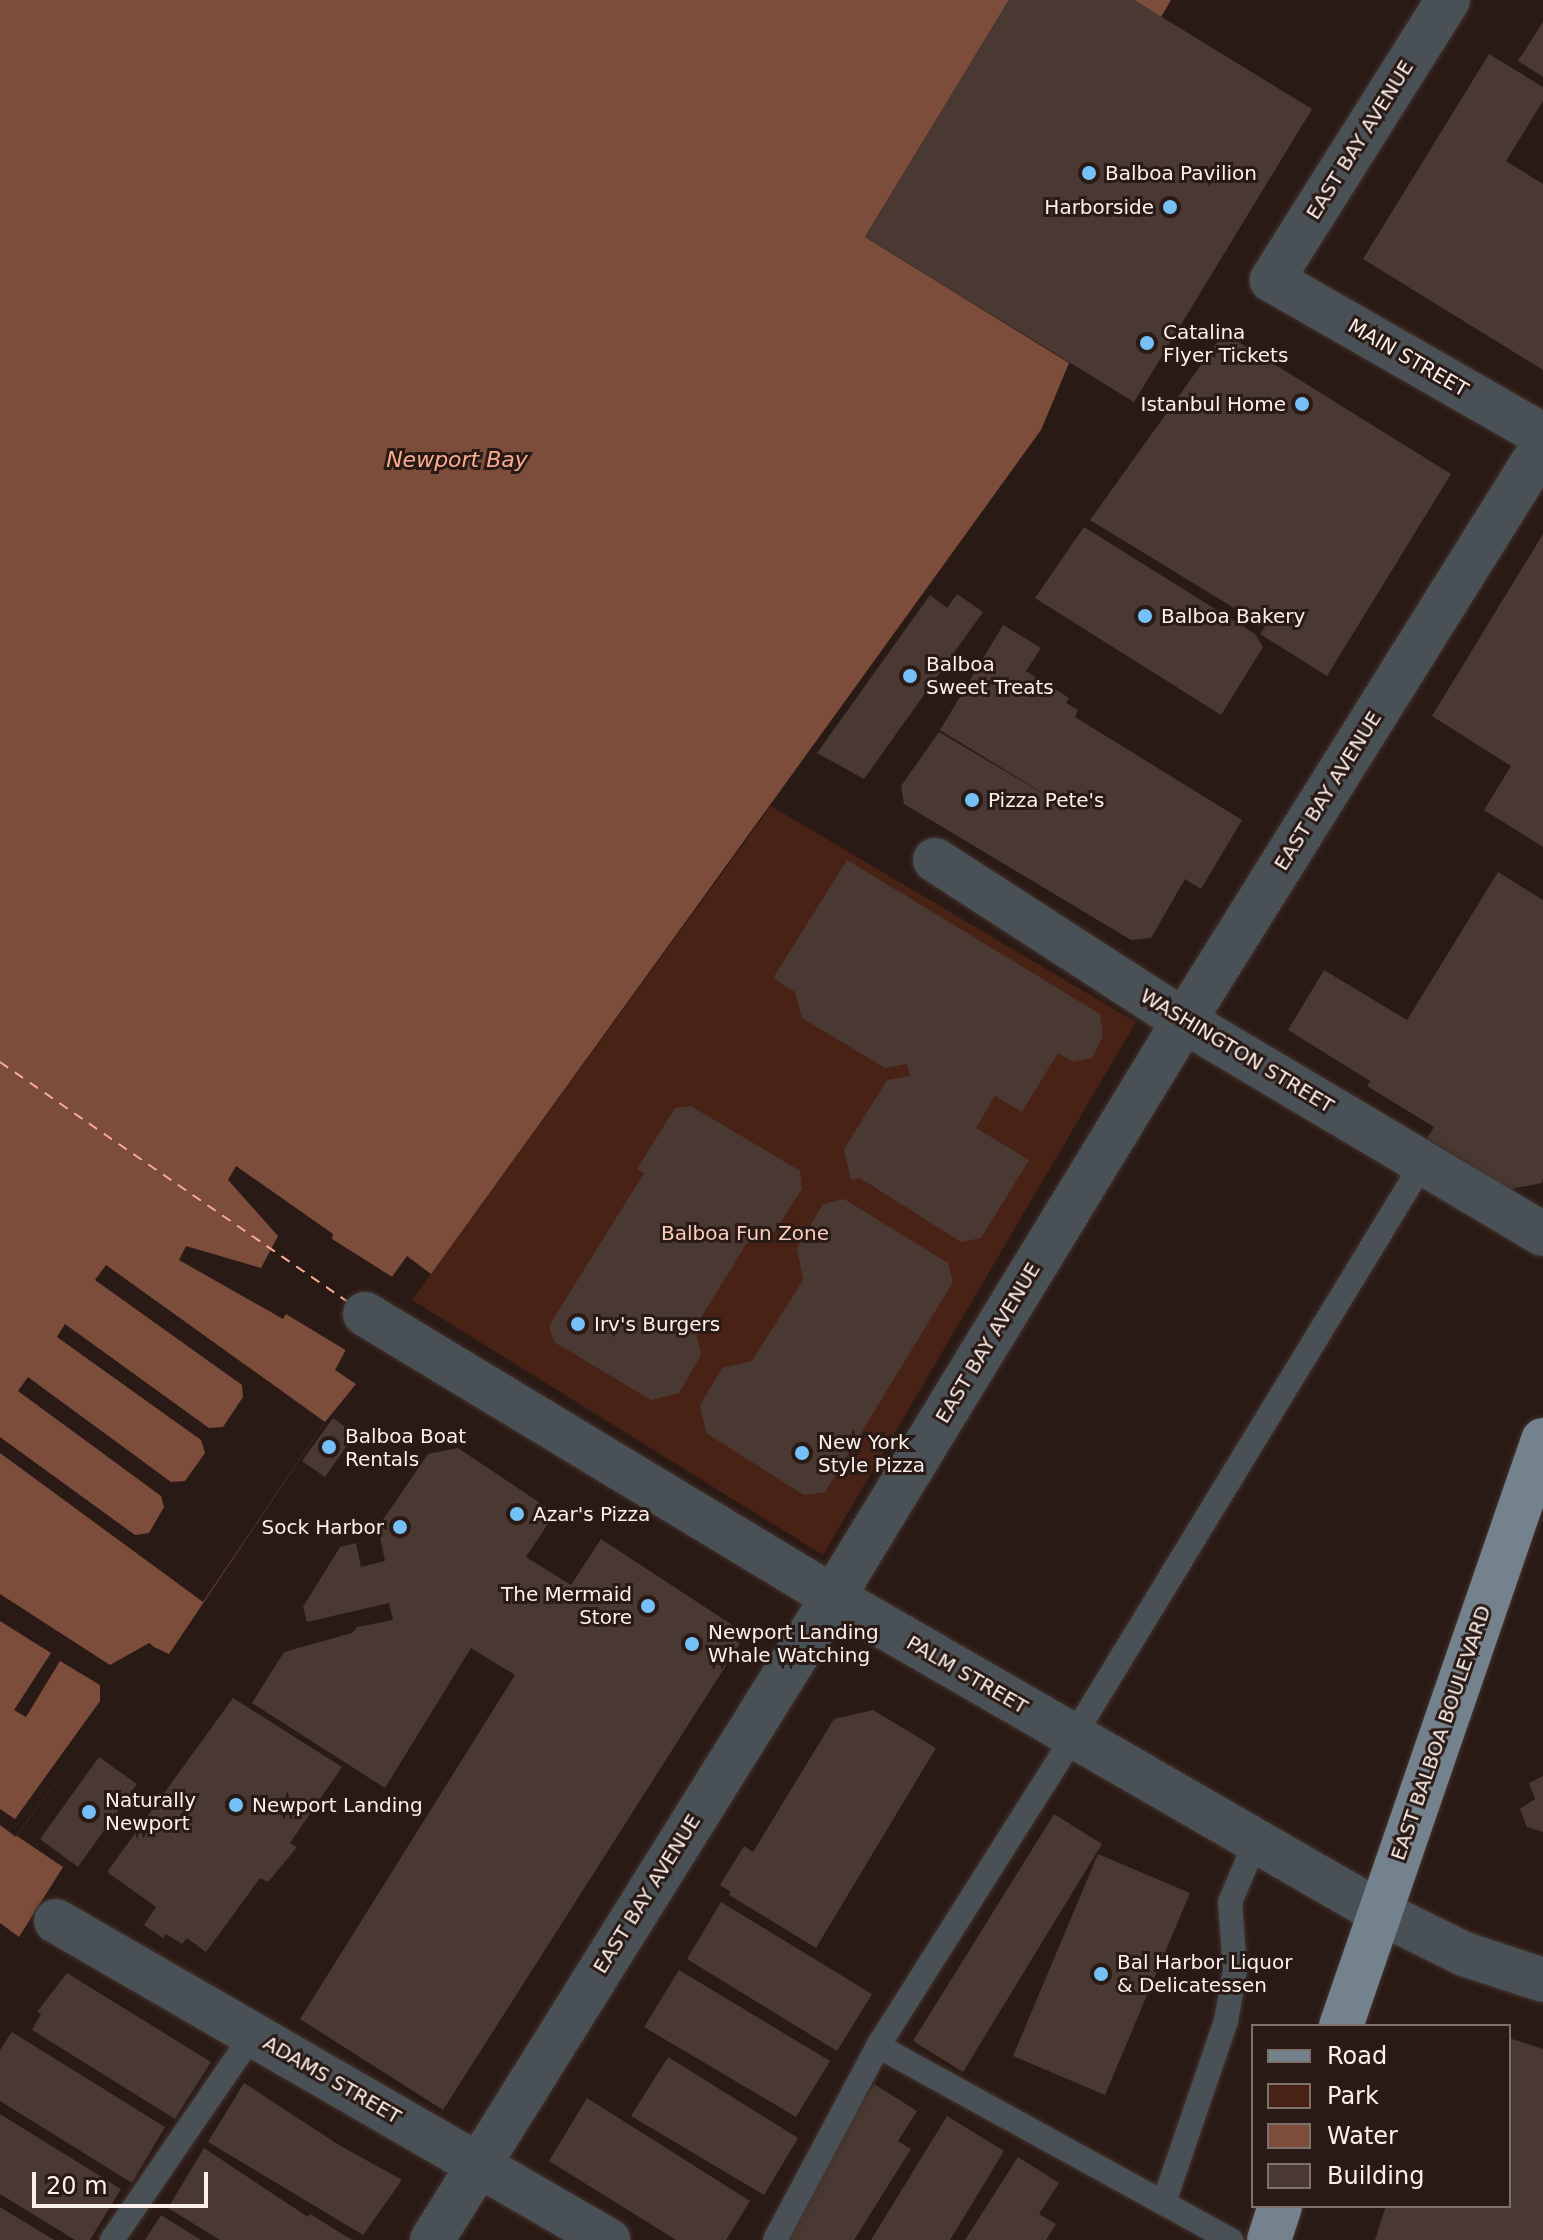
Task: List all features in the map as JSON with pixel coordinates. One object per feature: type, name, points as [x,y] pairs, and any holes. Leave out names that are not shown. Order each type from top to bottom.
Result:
[{"type":"main road","name":"EAST BALBOA BOULEVARD","points":[[1342,2024],[1543,1440]]},
{"type":"main road","points":[[1269,2240],[1279,2208]]},
{"type":"street","name":"EAST BAY AVENUE","points":[[1272,280],[1448,0]]},
{"type":"street","name":"MAIN STREET","points":[[1272,280],[1543,435]]},
{"type":"street","name":"EAST BAY AVENUE","points":[[432,2240],[833,1597],[1184,1021],[1543,446]]},
{"type":"street","name":"WASHINGTON STREET","points":[[935,860],[1184,1021],[1543,1234]]},
{"type":"street","name":"PALM STREET","points":[[365,1314],[833,1597],[1379,1912],[1464,1954],[1543,1980]]},
{"type":"street","name":"ADAMS STREET","points":[[56,1921],[608,2240]]},
{"type":"lane","points":[[775,2240],[878,2046],[1073,1737],[1423,1163]]},
{"type":"lane","points":[[1164,2202],[1226,2021],[1235,1970],[1230,1902],[1256,1841]]},
{"type":"lane","points":[[112,2240],[253,2034]]},
{"type":"lane","points":[[878,2046],[1231,2240]]},
{"type":"green space","name":"Balboa Fun Zone","points":[[771,806],[1136,1022],[823,1555],[412,1300]]},
{"type":"water","name":"Newport Bay","points":[[0,0],[1009,0],[865,237],[1069,363],[1041,430],[431,1274],[407,1256],[365,1314],[335,1370],[356,1384],[325,1422],[169,1654],[152,1646],[17,1836],[63,1867],[19,1937],[0,1923]]},
{"type":"water","points":[[1134,0],[1171,0],[1161,17]]},
{"type":"pier","points":[[236,1166],[333,1234],[332,1239],[394,1278],[365,1314],[347,1351],[286,1314],[283,1319],[179,1260],[186,1246],[261,1268],[278,1236],[228,1180]]},
{"type":"pier","points":[[106,1265],[325,1422],[203,1602],[0,1453],[0,1437],[135,1535],[149,1533],[164,1507],[161,1496],[18,1391],[28,1377],[171,1482],[185,1481],[205,1453],[201,1440],[57,1337],[65,1324],[209,1428],[223,1427],[243,1397],[242,1385],[95,1280]]},
{"type":"pier","points":[[0,1594],[110,1665],[149,1643],[153,1646],[16,1837],[0,1825],[0,1809],[15,1819],[100,1701],[100,1685],[60,1661],[26,1717],[14,1710],[51,1653],[0,1621]]},
{"type":"building","name":"Balboa Pavilion","points":[[1009,0],[1134,0],[1312,109],[1134,402],[865,237]]},
{"type":"building","points":[[1543,22],[1543,77],[1518,61]]},
{"type":"building","points":[[1489,54],[1543,87],[1543,101],[1506,161],[1543,184],[1543,370],[1363,259]]},
{"type":"building","points":[[1224,333],[1451,474],[1327,676],[1260,634],[1265,627],[1090,520]]},
{"type":"building","name":"Balboa Bakery","points":[[1084,527],[1255,634],[1263,647],[1221,715],[1035,598]]},
{"type":"building","points":[[1543,534],[1543,847],[1484,810],[1511,766],[1432,716]]},
{"type":"building","points":[[957,594],[983,612],[864,779],[817,753],[930,595],[947,608]]},
{"type":"building","points":[[1003,625],[1041,648],[1026,671],[1069,698],[1066,703],[1078,710],[1075,717],[1242,820],[1201,889],[1185,879],[1151,938],[1131,940],[904,804],[901,786],[939,732],[1059,803],[940,730]]},
{"type":"building","points":[[847,860],[1100,1014],[1103,1036],[1092,1058],[1073,1062],[1058,1053],[1022,1112],[995,1096],[976,1128],[1029,1160],[981,1238],[961,1242],[860,1178],[851,1180],[844,1149],[887,1080],[910,1076],[907,1064],[885,1068],[802,1018],[795,992],[773,978]]},
{"type":"building","points":[[1498,872],[1543,900],[1543,1178],[1542,1183],[1510,1189],[1427,1138],[1434,1127],[1367,1086],[1370,1081],[1288,1030],[1324,970],[1407,1020]]},
{"type":"building","points":[[691,1106],[800,1171],[802,1189],[771,1237],[747,1243],[695,1327],[701,1355],[679,1393],[651,1400],[554,1342],[549,1326],[644,1173],[637,1169],[675,1108]]},
{"type":"building","points":[[844,1199],[948,1263],[953,1282],[825,1492],[804,1495],[706,1433],[700,1405],[722,1368],[752,1361],[803,1280],[797,1248],[823,1204]]},
{"type":"building","name":"Balboa Boat Rentals","points":[[333,1418],[355,1434],[325,1477],[302,1461]]},
{"type":"building","points":[[458,1448],[555,1513],[526,1557],[571,1585],[601,1539],[746,1634],[443,2110],[300,2019],[515,1675],[471,1648],[385,1788],[252,1703],[284,1652],[352,1633],[357,1627],[393,1620],[389,1603],[307,1622],[303,1607],[340,1547],[356,1543],[361,1567],[385,1561],[378,1527],[428,1454]]},
{"type":"building","name":"Newport Landing","points":[[233,1698],[342,1767],[290,1843],[297,1847],[268,1882],[260,1878],[206,1952],[187,1938],[182,1944],[166,1934],[163,1938],[144,1925],[156,1907],[107,1872]]},
{"type":"building","points":[[873,1710],[936,1748],[816,1948],[729,1895],[731,1892],[720,1885],[744,1846],[753,1852],[834,1719]]},
{"type":"building","name":"Naturally Newport","points":[[99,1757],[137,1784],[78,1867],[40,1839]]},
{"type":"building","points":[[1543,1776],[1543,1832],[1527,1827],[1520,1809],[1535,1799],[1529,1783]]},
{"type":"building","points":[[1054,1814],[1102,1844],[963,2072],[913,2041]]},
{"type":"building","name":"Bal Harbor Liquor & Delicatessen","points":[[1098,1854],[1190,1893],[1105,2095],[1013,2056]]},
{"type":"building","points":[[721,1902],[872,1994],[837,2051],[687,1959]]},
{"type":"building","points":[[679,1970],[830,2061],[796,2117],[644,2027]]},
{"type":"building","points":[[67,1973],[211,2062],[175,2119],[32,2030],[41,2014],[37,2012]]},
{"type":"building","points":[[12,2032],[165,2127],[132,2183],[0,2101],[0,2050]]},
{"type":"building","points":[[1511,2039],[1543,2049],[1543,2240],[1375,2240],[1385,2208],[1511,2208]]},
{"type":"building","points":[[668,2057],[798,2138],[764,2195],[631,2116]]},
{"type":"building","points":[[244,2083],[339,2145],[402,2180],[363,2235],[208,2142]]},
{"type":"building","points":[[874,2084],[917,2111],[898,2141],[911,2149],[854,2240],[776,2240]]},
{"type":"building","points":[[587,2098],[750,2201],[726,2240],[676,2240],[549,2161]]},
{"type":"building","points":[[0,2114],[121,2189],[90,2240],[75,2240],[0,2194]]},
{"type":"building","points":[[947,2116],[1004,2151],[950,2240],[871,2240]]},
{"type":"building","points":[[204,2148],[308,2217],[310,2214],[352,2240],[220,2240],[168,2208]]},
{"type":"building","points":[[1018,2157],[1059,2183],[1039,2214],[1056,2224],[1046,2240],[965,2240]]},
{"type":"building","points":[[0,2207],[54,2240],[0,2240]]},
{"type":"building","points":[[161,2215],[201,2240],[145,2240]]},
{"type":"ferry route","points":[[0,1062],[348,1302]]},
{"type":"place","name":"Balboa Pavilion","points":[[1089,173]]},
{"type":"place","name":"Harborside","points":[[1170,207]]},
{"type":"place","name":"Catalina Flyer Tickets","points":[[1147,343]]},
{"type":"place","name":"Istanbul Home","points":[[1302,404]]},
{"type":"place","name":"Balboa Bakery","points":[[1145,616]]},
{"type":"place","name":"Balboa Sweet Treats","points":[[910,676]]},
{"type":"place","name":"Pizza Pete's","points":[[972,800]]},
{"type":"place","name":"Irv's Burgers","points":[[578,1324]]},
{"type":"place","name":"Balboa Boat Rentals","points":[[329,1447]]},
{"type":"place","name":"New York Style Pizza","points":[[802,1453]]},
{"type":"place","name":"Azar's Pizza","points":[[517,1514]]},
{"type":"place","name":"Sock Harbor","points":[[400,1527]]},
{"type":"place","name":"The Mermaid Store","points":[[648,1606]]},
{"type":"place","name":"Newport Landing Whale Watching","points":[[692,1644]]},
{"type":"place","name":"Newport Landing","points":[[236,1805]]},
{"type":"place","name":"Naturally Newport","points":[[89,1812]]},
{"type":"place","name":"Bal Harbor Liquor & Delicatessen","points":[[1101,1974]]}]
